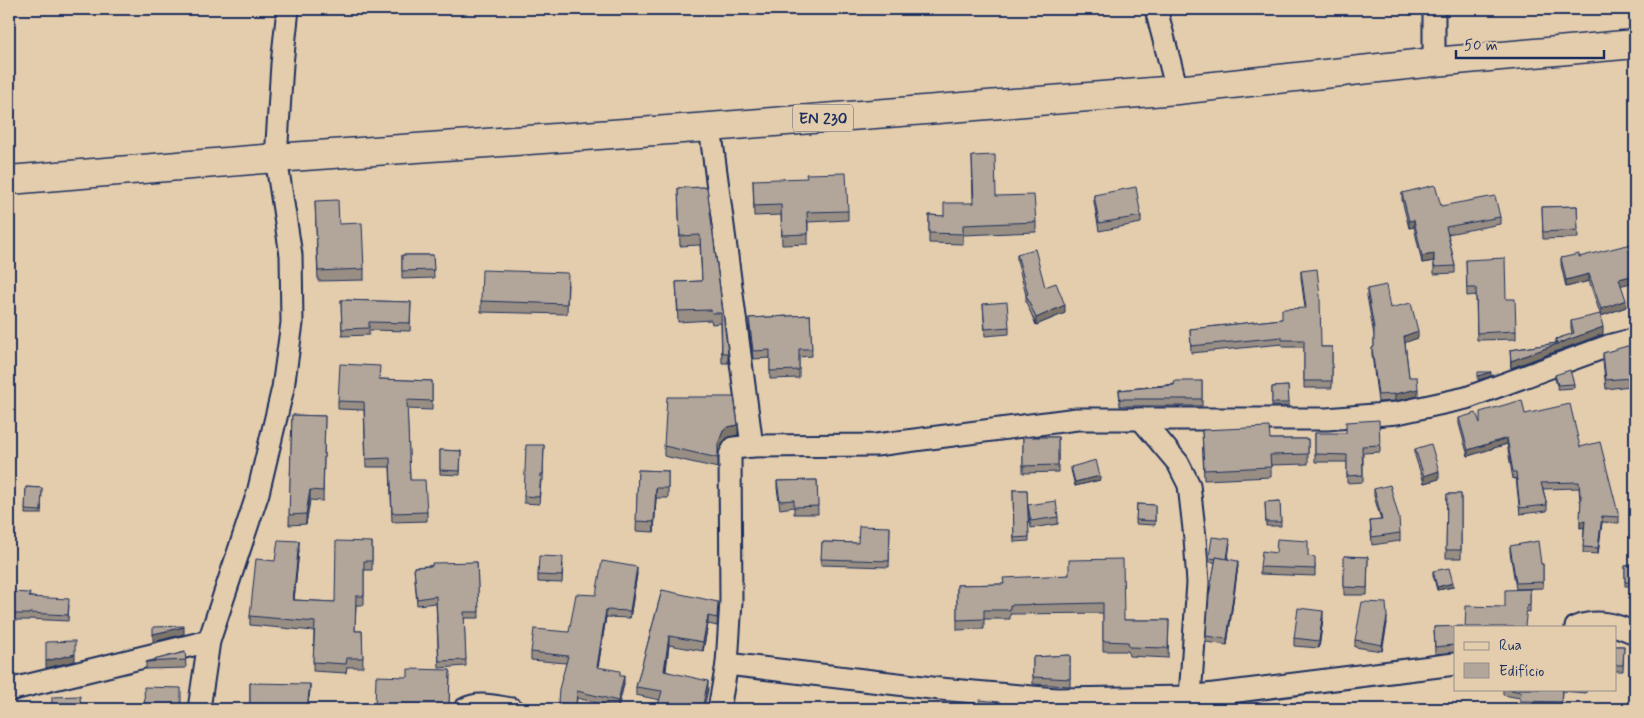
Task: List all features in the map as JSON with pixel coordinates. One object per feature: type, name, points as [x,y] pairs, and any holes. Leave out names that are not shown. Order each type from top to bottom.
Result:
[{"type":"main road","name":"EN 230","points":[[9,180],[1177,90],[1434,62],[1635,44]]},
{"type":"street","points":[[199,709],[209,641],[258,493],[284,388],[292,323],[291,255],[276,158],[282,64],[288,9]]},
{"type":"street","points":[[1156,9],[1177,90]]},
{"type":"street","points":[[1434,9],[1434,62]]},
{"type":"street","points":[[710,127],[752,446]]},
{"type":"street","points":[[719,709],[727,664],[732,601],[730,455],[734,448],[752,446],[876,445],[1077,419],[1327,419],[1397,414],[1466,398],[1608,346],[1635,339]]},
{"type":"street","points":[[1141,419],[1178,463],[1188,485],[1195,538],[1198,583],[1190,697]]},
{"type":"street","points":[[1579,626],[1587,623],[1602,622],[1616,625],[1635,633]]},
{"type":"street","points":[[9,690],[209,641]]},
{"type":"street","points":[[727,664],[940,689],[1056,699],[1190,697],[1454,664]]},
{"type":"street","points":[[465,709],[470,706],[481,705],[512,709]]},
{"type":"building","points":[[995,155],[996,196],[1034,195],[1036,222],[963,225],[963,234],[929,233],[929,215],[944,216],[944,203],[974,203],[972,156]]},
{"type":"building","points":[[846,173],[848,211],[807,212],[808,234],[782,235],[781,205],[754,206],[753,180],[807,178],[806,174]]},
{"type":"building","points":[[1435,185],[1441,206],[1495,196],[1500,217],[1446,227],[1455,266],[1434,267],[1434,254],[1422,256],[1414,220],[1409,221],[1402,193]]},
{"type":"building","points":[[707,187],[728,353],[722,353],[721,313],[712,313],[711,310],[678,311],[676,282],[702,281],[700,235],[680,236],[678,188]]},
{"type":"building","points":[[1136,187],[1141,216],[1099,223],[1094,195]]},
{"type":"building","points":[[338,200],[339,224],[362,223],[364,269],[318,271],[315,201]]},
{"type":"building","points":[[1577,206],[1578,230],[1543,232],[1542,207]]},
{"type":"building","points":[[1635,243],[1635,275],[1619,279],[1626,300],[1601,309],[1589,274],[1566,280],[1561,258],[1579,254],[1579,257]]},
{"type":"building","points":[[1035,249],[1045,287],[1056,283],[1065,305],[1036,318],[1026,295],[1028,294],[1017,254]]},
{"type":"building","points":[[402,255],[433,255],[434,270],[402,271]]},
{"type":"building","points":[[1505,258],[1506,299],[1515,299],[1516,331],[1477,333],[1476,288],[1467,288],[1466,260]]},
{"type":"building","points":[[1317,269],[1320,296],[1321,347],[1332,347],[1332,381],[1304,381],[1304,340],[1282,340],[1282,337],[1191,346],[1190,329],[1282,319],[1282,309],[1306,308],[1301,271]]},
{"type":"building","points":[[482,270],[568,273],[567,304],[481,301]]},
{"type":"building","points":[[1386,285],[1390,308],[1411,303],[1418,331],[1404,336],[1409,377],[1417,377],[1418,389],[1395,394],[1378,395],[1372,348],[1374,347],[1374,328],[1367,289]]},
{"type":"building","points":[[341,300],[411,302],[410,323],[369,322],[369,328],[342,329]]},
{"type":"building","points":[[1007,302],[1009,327],[985,329],[983,304]]},
{"type":"building","points":[[1600,314],[1603,327],[1511,361],[1510,350],[1557,343],[1556,339],[1574,333],[1571,321]]},
{"type":"building","points":[[810,315],[812,349],[799,349],[799,370],[770,371],[770,350],[753,351],[749,318]]},
{"type":"building","points":[[1635,345],[1635,391],[1631,392],[1630,378],[1606,380],[1603,353]]},
{"type":"building","points":[[340,364],[380,366],[379,379],[432,381],[432,401],[407,400],[410,480],[425,480],[427,512],[392,513],[390,458],[366,459],[364,402],[338,401]]},
{"type":"building","points":[[1570,370],[1574,384],[1558,385],[1555,375]]},
{"type":"building","points":[[1478,372],[1491,372],[1478,376]]},
{"type":"building","points":[[1175,381],[1202,381],[1202,399],[1120,399],[1119,390],[1174,385]]},
{"type":"building","points":[[1288,386],[1289,403],[1272,403],[1272,387]]},
{"type":"building","points":[[667,397],[734,397],[738,425],[728,427],[723,431],[718,444],[718,458],[664,446]]},
{"type":"building","points":[[1522,400],[1525,414],[1570,404],[1580,447],[1600,442],[1619,517],[1602,516],[1598,548],[1583,547],[1585,521],[1580,522],[1581,495],[1579,482],[1541,483],[1547,505],[1520,508],[1516,472],[1513,472],[1507,438],[1468,450],[1459,418],[1476,413],[1480,423],[1480,412]]},
{"type":"building","points":[[292,415],[325,416],[323,491],[310,490],[306,514],[289,515]]},
{"type":"building","points":[[1379,420],[1380,445],[1362,446],[1363,475],[1347,476],[1347,455],[1315,454],[1315,433],[1346,433],[1346,422]]},
{"type":"building","points":[[1269,427],[1270,439],[1308,439],[1308,454],[1270,455],[1271,467],[1204,470],[1202,430]]},
{"type":"building","points":[[1023,437],[1058,437],[1058,465],[1023,466]]},
{"type":"building","points":[[1431,444],[1439,471],[1424,476],[1415,449]]},
{"type":"building","points":[[526,445],[544,445],[543,474],[541,474],[539,497],[524,496]]},
{"type":"building","points":[[440,450],[461,451],[460,471],[440,470]]},
{"type":"building","points":[[1096,460],[1100,476],[1075,482],[1071,467]]},
{"type":"building","points":[[638,470],[668,471],[668,488],[656,488],[654,522],[636,521]]},
{"type":"building","points":[[817,480],[818,506],[794,507],[794,500],[780,501],[777,481]]},
{"type":"building","points":[[1390,485],[1399,518],[1400,533],[1372,537],[1370,521],[1382,520],[1374,489]]},
{"type":"building","points":[[26,487],[42,488],[41,511],[25,510]]},
{"type":"building","points":[[1013,490],[1027,490],[1029,537],[1014,538]]},
{"type":"building","points":[[1447,494],[1461,494],[1461,550],[1446,550]]},
{"type":"building","points":[[1056,501],[1058,517],[1031,521],[1028,505]]},
{"type":"building","points":[[1280,501],[1281,522],[1266,522],[1265,502]]},
{"type":"building","points":[[1137,504],[1155,505],[1155,521],[1136,520]]},
{"type":"building","points":[[859,526],[890,527],[889,561],[821,559],[822,542],[858,543]]},
{"type":"building","points":[[1635,535],[1635,548],[1632,547]]},
{"type":"building","points":[[1212,537],[1230,539],[1227,559],[1209,558]]},
{"type":"building","points":[[1277,539],[1308,541],[1308,556],[1315,557],[1315,569],[1260,567],[1262,551],[1276,553]]},
{"type":"building","points":[[278,540],[299,541],[293,600],[335,602],[336,541],[372,542],[372,561],[364,561],[364,596],[356,596],[355,631],[362,631],[363,658],[347,658],[346,664],[313,662],[315,622],[250,616],[256,559],[275,561]]},
{"type":"building","points":[[1538,541],[1541,564],[1543,564],[1543,582],[1516,583],[1510,546]]},
{"type":"building","points":[[539,556],[563,557],[562,576],[538,575]]},
{"type":"building","points":[[1344,556],[1368,557],[1367,588],[1344,587]]},
{"type":"building","points":[[1216,557],[1238,561],[1227,639],[1206,636],[1209,596]]},
{"type":"building","points":[[1123,559],[1124,620],[1169,620],[1168,648],[1129,647],[1128,642],[1103,641],[1103,603],[1010,605],[1010,610],[984,610],[984,619],[957,620],[957,585],[1004,584],[1003,578],[1069,575],[1069,560]]},
{"type":"building","points":[[602,561],[637,567],[630,611],[606,610],[597,667],[620,671],[620,676],[624,676],[618,701],[577,691],[576,705],[558,703],[559,689],[568,656],[531,652],[534,629],[569,632],[576,594],[596,595]]},
{"type":"building","points":[[477,562],[479,612],[464,612],[466,660],[439,661],[436,596],[417,599],[414,567],[432,566],[432,563]]},
{"type":"building","points":[[1635,565],[1635,582],[1625,582],[1625,566]]},
{"type":"building","points":[[1449,568],[1453,583],[1437,587],[1433,571]]},
{"type":"building","points":[[1530,589],[1530,605],[1527,606],[1525,626],[1465,626],[1466,606],[1505,607],[1505,590]]},
{"type":"building","points":[[662,590],[718,602],[717,618],[708,616],[703,642],[669,636],[664,671],[708,681],[702,709],[657,709],[662,691],[636,687]]},
{"type":"building","points":[[9,592],[30,593],[29,597],[69,599],[68,615],[9,614]]},
{"type":"building","points":[[1362,602],[1386,603],[1387,617],[1382,645],[1355,640]]},
{"type":"building","points":[[1298,608],[1323,611],[1319,641],[1294,638]]},
{"type":"building","points":[[1454,626],[1454,645],[1435,647],[1434,627]]},
{"type":"building","points":[[153,627],[184,627],[153,634]]},
{"type":"building","points":[[75,641],[75,654],[46,661],[46,642]]},
{"type":"building","points":[[1616,646],[1624,646],[1623,665],[1616,665]]},
{"type":"building","points":[[185,652],[186,660],[146,662]]},
{"type":"building","points":[[1070,655],[1070,679],[1033,677],[1033,657]]},
{"type":"building","points":[[408,669],[450,670],[449,706],[441,705],[441,709],[375,709],[376,676],[408,677]]},
{"type":"building","points":[[250,683],[310,684],[307,709],[286,708],[286,705],[250,704]]},
{"type":"building","points":[[144,687],[181,688],[181,709],[145,709]]},
{"type":"building","points":[[1511,690],[1562,690],[1561,702],[1520,701],[1521,692]]},
{"type":"building","points":[[80,696],[81,709],[52,709],[52,697]]},
{"type":"building","points":[[980,700],[999,702],[998,709],[978,709]]}]
